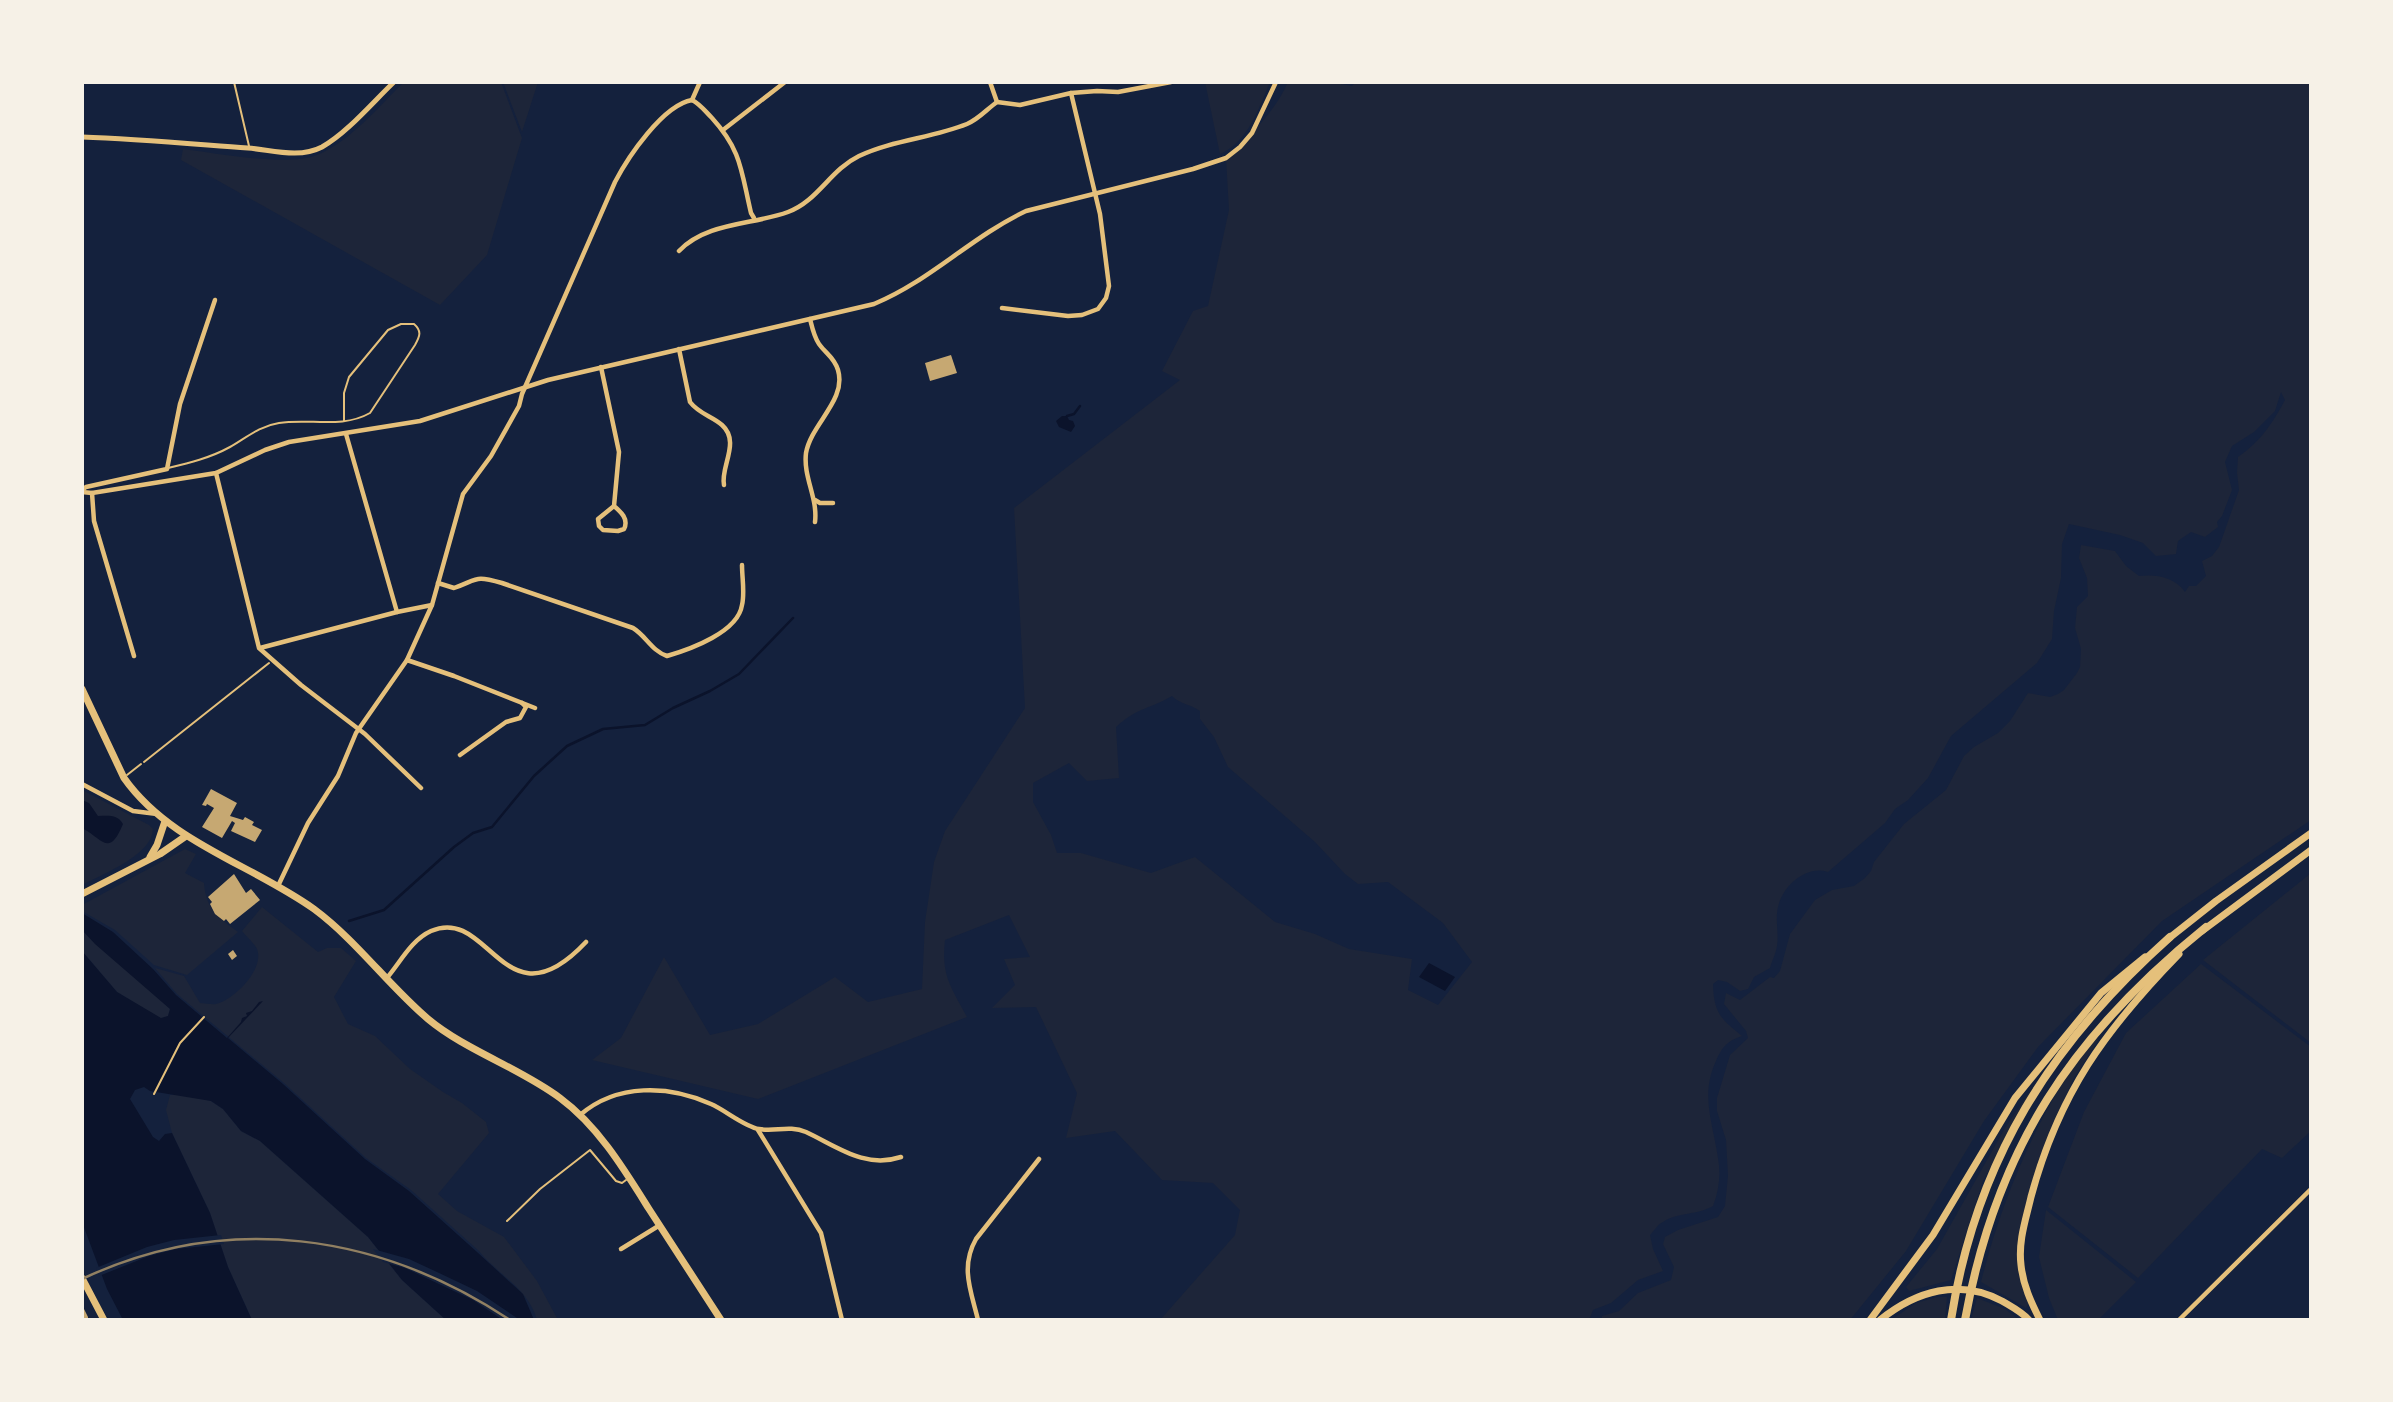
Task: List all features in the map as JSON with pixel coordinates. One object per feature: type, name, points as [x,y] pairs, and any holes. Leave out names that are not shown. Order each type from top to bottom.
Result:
[{"type":"highway","points":[[1965,1320],[1989,1222],[2009,1171],[2035,1119],[2068,1065],[2135,988],[2206,927]]},
{"type":"highway","points":[[1951,1320],[1972,1232],[1997,1162],[2026,1105],[2064,1048],[2088,1018],[2170,937]]},
{"type":"main road","points":[[82,689],[124,778],[132,790],[165,821],[186,836],[278,886],[313,909],[338,929],[430,1021],[560,1098],[580,1115],[630,1178],[721,1320]]},
{"type":"main road","points":[[150,858],[158,845],[165,821]]},
{"type":"main road","points":[[1870,1320],[1933,1235],[2015,1098],[2101,993],[2216,901],[2311,833]]},
{"type":"main road","points":[[82,894],[164,852],[186,836]]},
{"type":"main road","points":[[2040,1320],[2023,1280],[2020,1248],[2035,1182],[2057,1121],[2082,1071],[2139,997],[2206,927],[2311,850]]},
{"type":"main road","points":[[82,1278],[104,1320]]},
{"type":"main road","points":[[1880,1320],[1905,1301],[1924,1293],[1945,1289],[1964,1289],[1994,1297],[2029,1320]]},
{"type":"street","points":[[82,137],[290,153],[307,152],[322,147],[343,131],[394,82]]},
{"type":"street","points":[[692,100],[692,95],[701,82]]},
{"type":"street","points":[[723,130],[785,82]]},
{"type":"street","points":[[990,82],[997,102]]},
{"type":"street","points":[[679,250],[712,231],[754,218],[764,219],[804,205],[840,169],[860,155],[969,123],[997,102],[1020,105],[1071,93],[1118,92],[1171,82]]},
{"type":"street","points":[[82,491],[92,493],[216,473],[265,450],[313,437],[420,421],[548,380],[874,304],[897,295],[1000,223],[1026,211],[1193,169],[1233,153],[1252,133],[1276,82]]},
{"type":"street","points":[[1002,308],[1068,316],[1082,315],[1098,309],[1106,298],[1109,286],[1096,192],[1071,93]]},
{"type":"street","points":[[278,886],[308,823],[338,776],[358,729],[407,660],[432,605],[463,494],[519,406],[524,388],[624,164],[634,149],[683,102],[692,100],[698,103],[730,139],[738,158],[754,218]]},
{"type":"street","points":[[82,491],[86,487],[167,469],[180,404],[215,300]]},
{"type":"street","points":[[810,319],[818,343],[835,361],[840,378],[838,391],[809,442],[806,454],[806,466],[815,500],[815,522]]},
{"type":"street","points":[[679,349],[690,402],[695,409],[722,424],[728,436],[729,460],[723,479],[724,485]]},
{"type":"street","points":[[601,367],[619,452],[614,506],[625,519],[626,525],[618,531],[603,530],[598,519],[614,506]]},
{"type":"street","points":[[346,434],[397,611]]},
{"type":"street","points":[[216,473],[260,648],[358,729],[421,788]]},
{"type":"street","points":[[92,493],[94,521],[134,656]]},
{"type":"street","points":[[815,500],[820,503],[833,503]]},
{"type":"street","points":[[438,583],[454,588],[471,579],[483,577],[502,583],[633,628],[656,651],[667,656],[681,653],[727,630],[734,623],[743,604],[742,565]]},
{"type":"street","points":[[260,648],[397,611],[432,605]]},
{"type":"street","points":[[407,660],[535,708]]},
{"type":"street","points":[[460,755],[506,722],[520,718],[526,707],[521,702]]},
{"type":"street","points":[[82,784],[133,811],[157,814]]},
{"type":"street","points":[[386,979],[411,946],[429,932],[438,929],[455,929],[470,936],[484,944],[508,968],[524,973],[553,969],[570,959],[586,942]]},
{"type":"street","points":[[580,1115],[617,1096],[641,1090],[677,1093],[711,1104],[758,1129],[803,1131],[862,1160],[888,1161],[901,1157]]},
{"type":"street","points":[[758,1129],[821,1233],[842,1320]]},
{"type":"street","points":[[978,1320],[966,1273],[969,1254],[976,1239],[1039,1159]]},
{"type":"street","points":[[2179,1320],[2311,1189]]},
{"type":"street","points":[[621,1249],[660,1225]]},
{"type":"lane","points":[[234,82],[249,148]]},
{"type":"lane","points":[[167,469],[212,456],[254,431],[278,423],[344,421],[362,418],[374,410],[415,345],[420,335],[414,324],[401,324],[388,330],[349,377],[344,393],[344,421]]},
{"type":"lane","points":[[124,778],[141,764]]},
{"type":"lane","points":[[507,1221],[540,1189],[590,1150],[616,1181],[622,1183],[630,1178]]},
{"type":"path","points":[[141,764],[272,660]]},
{"type":"path","points":[[154,1094],[180,1043],[204,1017]]},
{"type":"shaded area","points":[[404,82],[501,82],[522,138],[487,255],[440,305],[181,160],[183,149],[288,160],[317,155],[353,132]]},
{"type":"shaded area","points":[[503,82],[538,82],[522,132]]},
{"type":"shaded area","points":[[1205,82],[1270,82],[1245,133],[1230,149],[1220,154]]},
{"type":"shaded area","points":[[1288,82],[1330,82],[1352,86],[1356,82],[2311,82],[2311,820],[2162,921],[2038,1047],[1984,1121],[1906,1251],[1850,1320],[1602,1320],[1602,1316],[1619,1311],[1638,1293],[1671,1280],[1674,1267],[1663,1244],[1665,1237],[1718,1217],[1725,1206],[1728,1176],[1726,1140],[1717,1111],[1717,1098],[1730,1055],[1748,1038],[1746,1031],[1724,1004],[1726,993],[1740,1000],[1770,977],[1774,978],[1780,971],[1790,934],[1815,900],[1832,890],[1854,886],[1865,878],[1904,824],[1946,790],[1964,756],[1998,733],[2010,721],[2028,693],[2050,697],[2064,690],[2080,667],[2081,649],[2075,628],[2077,607],[2088,596],[2087,578],[2079,558],[2081,545],[2115,551],[2126,566],[2139,576],[2165,578],[2176,583],[2185,592],[2189,586],[2196,586],[2206,576],[2202,561],[2212,556],[2219,547],[2239,490],[2238,457],[2260,438],[2270,424],[2285,400],[2281,392],[2275,411],[2254,432],[2232,446],[2225,462],[2232,490],[2217,522],[2218,527],[2205,537],[2191,532],[2178,541],[2176,554],[2156,556],[2143,543],[2069,524],[2062,544],[2061,578],[2054,611],[2052,639],[2037,663],[1951,736],[1928,778],[1908,800],[1895,809],[1885,823],[1828,872],[1812,871],[1790,884],[1778,907],[1777,946],[1770,968],[1754,977],[1748,989],[1740,991],[1727,982],[1718,980],[1713,984],[1715,1002],[1720,1014],[1742,1036],[1723,1048],[1711,1073],[1708,1097],[1719,1170],[1713,1206],[1659,1224],[1650,1235],[1663,1271],[1638,1280],[1611,1303],[1593,1310],[1589,1320],[1160,1320],[1235,1235],[1240,1210],[1213,1183],[1162,1180],[1115,1131],[1066,1138],[1077,1093],[1036,1007],[992,1008],[1015,985],[1004,959],[1030,957],[1009,915],[945,940],[946,972],[967,1017],[758,1099],[592,1060],[621,1038],[664,957],[710,1035],[758,1024],[835,977],[868,1002],[922,989],[925,922],[934,862],[945,831],[1025,708],[1014,508],[1180,380],[1162,371],[1193,311],[1208,306],[1229,210],[1226,158],[1261,123]],"holes":[[[1172,696],[1200,711],[1200,719],[1214,737],[1228,767],[1315,842],[1345,874],[1358,884],[1388,882],[1443,923],[1472,962],[1438,1005],[1408,990],[1412,959],[1349,949],[1315,934],[1275,922],[1195,857],[1151,873],[1081,853],[1057,853],[1051,835],[1033,802],[1033,783],[1069,763],[1087,781],[1119,778],[1116,727],[1138,712]]]},
{"type":"shaded area","points":[[1062,416],[1073,421],[1075,426],[1071,432],[1059,427],[1056,421]]},
{"type":"shaded area","points":[[82,790],[153,829],[151,838],[136,855],[82,885]]},
{"type":"shaded area","points":[[82,800],[89,803],[98,816],[112,816],[121,821],[123,824],[114,841],[105,843],[82,828]]},
{"type":"shaded area","points":[[185,849],[196,854],[185,873],[204,883],[210,906],[238,932],[187,975],[154,965],[115,930],[82,911],[82,905]]},
{"type":"shaded area","points":[[2311,873],[2311,1043],[2203,960]]},
{"type":"shaded area","points":[[262,907],[318,952],[327,948],[341,948],[356,961],[334,997],[348,1024],[375,1036],[410,1069],[486,1122],[489,1133],[438,1194],[457,1211],[504,1237],[537,1281],[558,1320],[537,1320],[520,1290],[479,1251],[411,1190],[366,1158],[284,1083],[177,994],[155,968],[184,976],[200,1003],[214,1004],[231,997],[246,982],[256,965],[257,949],[242,931]]},
{"type":"shaded area","points":[[82,913],[113,932],[153,969],[176,995],[227,1038],[242,1018],[247,1016],[246,1013],[263,1001],[228,1038],[365,1159],[409,1191],[523,1294],[534,1320],[446,1320],[402,1280],[368,1237],[260,1141],[241,1131],[223,1109],[211,1101],[150,1091],[144,1087],[135,1090],[130,1099],[153,1137],[159,1141],[165,1134],[172,1133],[210,1213],[228,1267],[252,1320],[123,1320],[107,1289],[82,1222],[82,951],[117,992],[161,1018],[168,1016],[170,1009],[82,930]]},
{"type":"shaded area","points":[[82,930],[170,1009],[168,1016],[161,1019],[117,992],[82,951]]},
{"type":"shaded area","points":[[1429,963],[1455,977],[1445,991],[1419,977]]},
{"type":"shaded area","points":[[2201,964],[2311,1047],[2311,1131],[2282,1158],[2262,1149],[2138,1278],[2048,1207],[2084,1112],[2126,1033]]},
{"type":"shaded area","points":[[2095,1036],[2099,1039],[2073,1080],[2037,1165],[2017,1250],[2029,1303],[2026,1308],[1981,1282],[2000,1217],[2026,1153],[2057,1092]]},
{"type":"shaded area","points":[[2047,1066],[1983,1181],[1951,1280],[1909,1291],[1906,1287],[1937,1249],[2005,1128]]},
{"type":"shaded area","points":[[170,1095],[187,1095],[211,1101],[223,1109],[241,1131],[260,1141],[368,1237],[402,1280],[446,1320],[252,1320],[228,1267],[210,1213],[172,1133],[166,1110]]},
{"type":"shaded area","points":[[2046,1210],[2136,1282],[2098,1320],[2058,1320],[2049,1298],[2039,1257]]},
{"type":"shaded area","points":[[1947,1297],[1945,1320],[1891,1320],[1916,1303]]},
{"type":"shaded area","points":[[1977,1298],[2005,1309],[2019,1320],[1971,1320]]},
{"type":"pier","points":[[221,1235],[224,1244],[176,1249],[149,1256],[99,1276],[96,1268],[147,1247],[174,1240]]},
{"type":"pier","points":[[373,1249],[409,1259],[477,1291],[520,1320],[503,1320],[473,1300],[405,1268],[383,1262]]},
{"type":"building","points":[[951,355],[957,373],[930,381],[925,363]]},
{"type":"building","points":[[211,789],[237,803],[230,816],[243,820],[245,817],[254,822],[252,825],[262,830],[255,842],[231,831],[235,823],[232,821],[222,838],[202,827],[214,808],[207,804],[202,805]]},
{"type":"building","points":[[234,874],[246,893],[251,889],[260,900],[230,924],[215,914],[208,897]]},
{"type":"building","points":[[233,950],[237,956],[232,960],[228,954]]},
{"type":"building","points":[[82,1305],[88,1317],[88,1320],[82,1320]]},
{"type":"waterway","points":[[1067,416],[1074,414],[1080,406]]},
{"type":"waterway","points":[[349,921],[384,910],[454,847],[473,833],[492,827],[534,776],[567,746],[603,729],[645,725],[710,691],[739,674],[793,618]]},
{"type":"railway","points":[[82,1279],[136,1258],[191,1244],[246,1239],[301,1241],[355,1251],[408,1267],[460,1290],[510,1320]]}]
